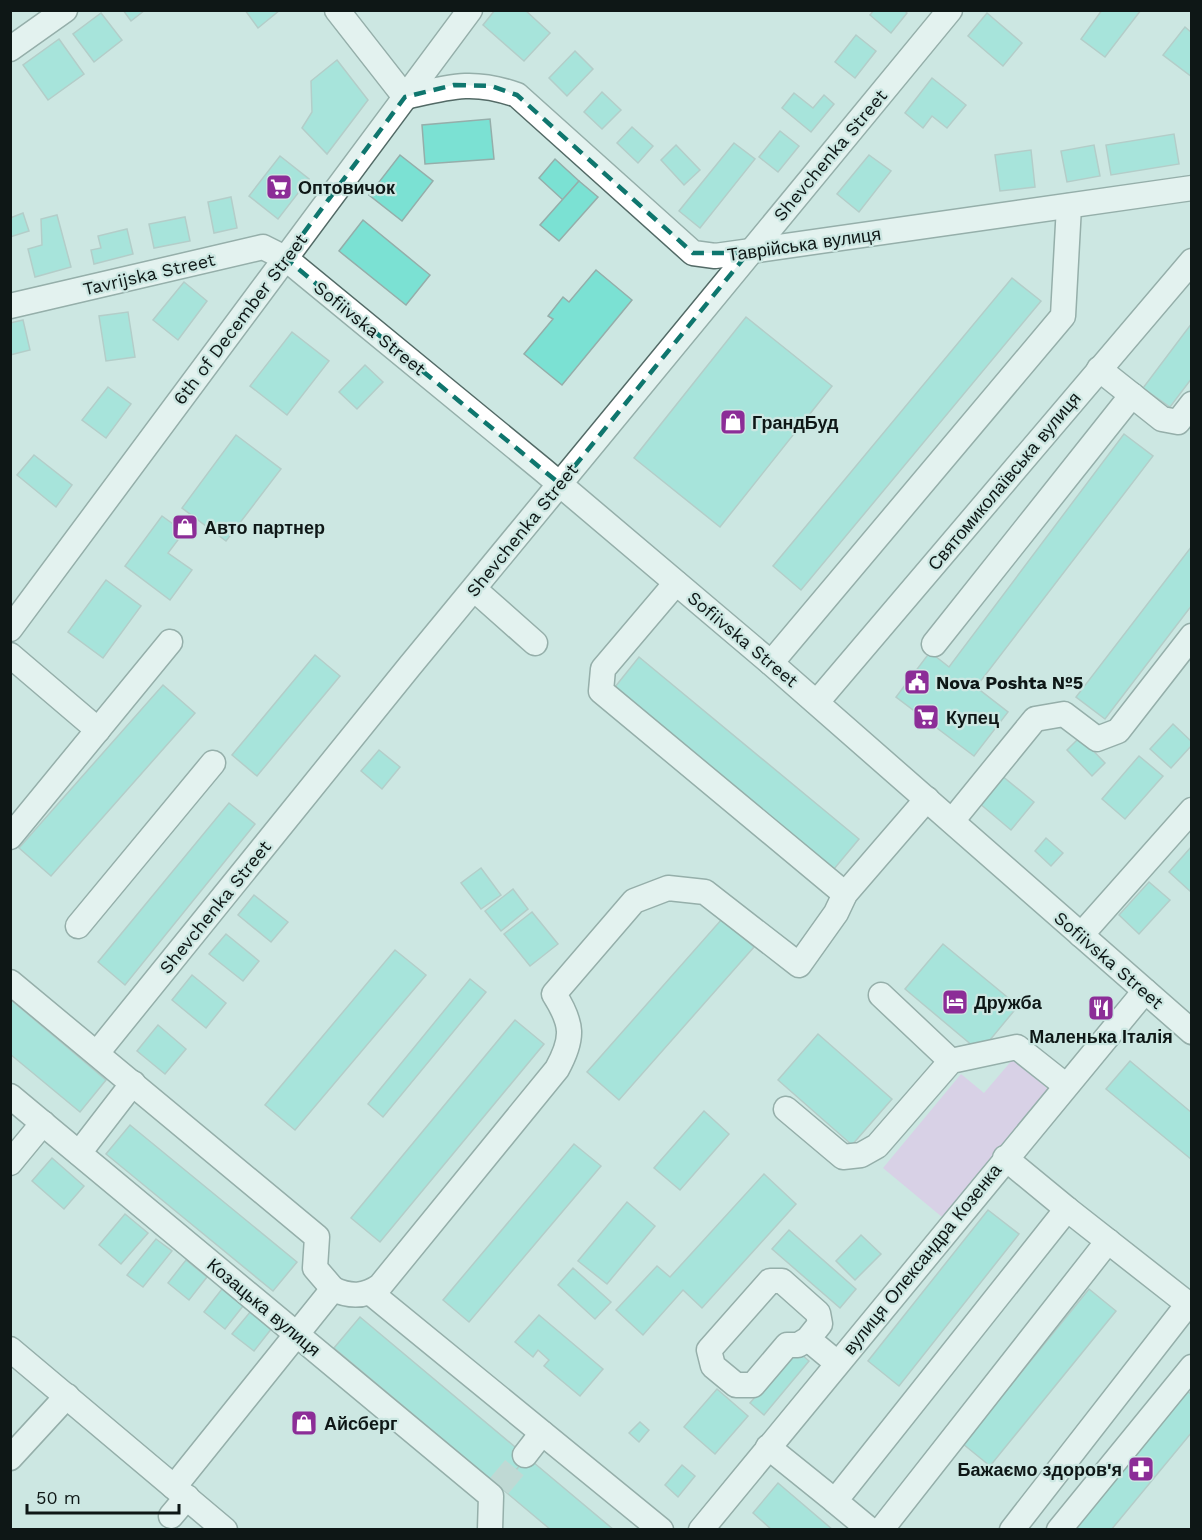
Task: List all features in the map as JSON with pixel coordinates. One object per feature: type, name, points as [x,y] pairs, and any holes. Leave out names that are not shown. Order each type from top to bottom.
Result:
[{"type":"street","points":[[13,43],[65,10]]},
{"type":"street","points":[[337,10],[405,98]]},
{"type":"street","name":"6th of December Street","points":[[10,629],[470,10]]},
{"type":"street","name":"Shevchenka Street","points":[[97,1053],[438,640],[474,589],[748,253],[950,10]]},
{"type":"street","name":"Таврійська вулиця","points":[[405,98],[454,85],[491,86],[517,95],[693,253],[715,256],[1191,188]]},
{"type":"street","points":[[771,663],[1064,316],[1070,206]]},
{"type":"street","name":"Tavrijska Street","points":[[10,306],[263,247],[285,258]]},
{"type":"street","name":"Sofiivska Street","points":[[285,258],[560,484],[771,663],[1191,1032]]},
{"type":"street","name":"Святомиколаївська вулиця","points":[[816,702],[1191,261]]},
{"type":"street","points":[[1099,369],[1162,419],[1178,422],[1191,404]]},
{"type":"street","points":[[934,644],[1132,395]]},
{"type":"street","points":[[676,583],[603,669],[601,691],[845,894]]},
{"type":"street","points":[[474,589],[535,643]]},
{"type":"street","points":[[952,821],[1035,719],[1064,714],[1097,739],[1118,731],[1191,636]]},
{"type":"street","points":[[10,837],[170,642]]},
{"type":"street","points":[[10,655],[98,730]]},
{"type":"street","points":[[78,926],[213,762]]},
{"type":"street","points":[[10,982],[317,1237],[315,1268],[333,1289],[346,1295],[371,1293],[381,1286],[558,1069],[567,1051],[570,1029],[564,1010],[554,994],[634,901],[668,888],[705,892],[799,965],[836,913],[845,894],[927,799]]},
{"type":"street","points":[[1081,935],[1191,810]]},
{"type":"street","name":"вулиця Олександра Козенка","points":[[701,1530],[1065,1085],[1145,991]]},
{"type":"street","points":[[881,995],[951,1061]]},
{"type":"street","points":[[786,1109],[843,1157],[861,1155],[877,1146],[951,1061],[1017,1047],[1065,1085]]},
{"type":"street","points":[[78,1153],[133,1083]]},
{"type":"street","name":"Козацька вулиця","points":[[10,1096],[297,1335],[495,1491],[490,1530]]},
{"type":"street","points":[[10,1163],[43,1123]]},
{"type":"street","points":[[1005,1158],[1190,1305],[1012,1530]]},
{"type":"street","points":[[835,1501],[1067,1209]]},
{"type":"street","points":[[881,1530],[1108,1241]]},
{"type":"street","points":[[770,1281],[783,1281],[818,1313],[820,1324],[808,1339],[798,1345],[787,1345],[753,1384],[736,1385],[713,1366],[709,1350],[770,1281]]},
{"type":"street","points":[[177,1500],[333,1289]]},
{"type":"street","points":[[371,1293],[661,1530]]},
{"type":"street","points":[[808,1339],[837,1364]]},
{"type":"street","points":[[10,1349],[67,1396],[177,1500],[225,1530]]},
{"type":"street","points":[[1059,1530],[1191,1367]]},
{"type":"street","points":[[10,1458],[67,1396]]},
{"type":"street","points":[[525,1455],[543,1433]]},
{"type":"street","points":[[768,1447],[870,1530]]},
{"type":"highlighted area","points":[[454,85],[491,86],[517,95],[693,253],[748,253],[560,484],[285,258],[405,97]]},
{"type":"shaded area","points":[[1013,1059],[1048,1089],[942,1217],[883,1168],[961,1074],[984,1093]]},
{"type":"building","points":[[123,10],[145,10],[131,21]]},
{"type":"building","points":[[245,10],[280,10],[258,28]]},
{"type":"building","points":[[495,10],[525,10],[550,33],[524,61],[483,25]]},
{"type":"building","points":[[874,10],[904,10],[907,13],[891,33],[870,15]]},
{"type":"building","points":[[1102,10],[1141,10],[1105,57],[1081,39]]},
{"type":"building","points":[[101,13],[122,40],[94,62],[73,34]]},
{"type":"building","points":[[987,13],[1022,43],[1003,66],[968,36]]},
{"type":"building","points":[[1185,27],[1192,33],[1192,77],[1163,55]]},
{"type":"building","points":[[856,35],[876,51],[855,78],[835,62]]},
{"type":"building","points":[[59,39],[84,74],[48,100],[23,65]]},
{"type":"building","points":[[575,51],[593,69],[567,96],[549,78]]},
{"type":"building","points":[[337,60],[368,100],[327,154],[302,128],[312,112],[311,81]]},
{"type":"building","points":[[932,78],[966,105],[947,128],[932,116],[923,128],[905,113]]},
{"type":"building","points":[[602,92],[621,110],[602,129],[584,112]]},
{"type":"building","points":[[794,93],[813,108],[824,95],[834,104],[811,132],[782,108]]},
{"type":"building","points":[[490,119],[494,159],[425,164],[422,125]]},
{"type":"building","points":[[632,127],[653,146],[638,163],[617,143]]},
{"type":"building","points":[[780,131],[799,146],[778,172],[759,157]]},
{"type":"building","points":[[1174,134],[1179,164],[1111,175],[1106,145]]},
{"type":"building","points":[[734,143],[755,159],[700,228],[679,211]]},
{"type":"building","points":[[676,145],[700,170],[684,185],[661,160]]},
{"type":"building","points":[[1094,145],[1100,176],[1067,182],[1061,151]]},
{"type":"building","points":[[1031,150],[1035,187],[1000,191],[995,155]]},
{"type":"building","points":[[400,155],[433,181],[402,221],[369,195]]},
{"type":"building","points":[[869,155],[891,171],[859,212],[837,194]]},
{"type":"building","name":"Оптовичок","points":[[280,156],[309,179],[278,219],[249,196]]},
{"type":"building","points":[[555,159],[579,181],[563,200],[539,178]]},
{"type":"building","points":[[579,181],[598,197],[559,241],[540,225]]},
{"type":"building","points":[[231,197],[237,228],[214,233],[208,202]]},
{"type":"building","points":[[23,213],[29,231],[10,237],[10,218]]},
{"type":"building","points":[[57,215],[71,267],[35,277],[28,249],[42,245],[41,219]]},
{"type":"building","points":[[185,217],[190,241],[154,248],[149,224]]},
{"type":"building","points":[[363,220],[430,275],[406,305],[339,251]]},
{"type":"building","points":[[127,229],[133,254],[94,264],[91,250],[101,248],[98,236]]},
{"type":"building","points":[[596,270],[632,300],[562,385],[524,354],[553,319],[548,316],[563,297],[569,302]]},
{"type":"building","points":[[1012,278],[1041,301],[801,590],[773,566]]},
{"type":"building","points":[[184,282],[207,301],[178,340],[153,320]]},
{"type":"building","points":[[128,312],[135,357],[106,361],[99,316]]},
{"type":"building","name":"ГрандБуд","points":[[746,317],[832,386],[720,527],[634,458]]},
{"type":"building","points":[[23,320],[30,350],[10,355],[10,323]]},
{"type":"building","points":[[1192,323],[1192,378],[1170,407],[1143,388]]},
{"type":"building","points":[[292,332],[329,361],[287,415],[250,386]]},
{"type":"building","points":[[365,365],[383,382],[357,409],[339,392]]},
{"type":"building","points":[[108,387],[131,404],[106,438],[82,420]]},
{"type":"building","points":[[1124,434],[1153,456],[976,687],[1008,712],[974,756],[896,697],[930,652],[949,667]]},
{"type":"building","points":[[236,435],[281,469],[226,541],[182,508]]},
{"type":"building","points":[[34,455],[72,485],[56,507],[17,475]]},
{"type":"building","points":[[162,516],[184,532],[168,553],[192,570],[170,600],[125,566]]},
{"type":"building","points":[[1192,546],[1192,605],[1105,719],[1076,697]]},
{"type":"building","points":[[106,580],[141,606],[103,658],[68,632]]},
{"type":"building","points":[[315,655],[340,676],[257,776],[232,755]]},
{"type":"building","points":[[639,657],[859,839],[834,869],[615,687]]},
{"type":"building","points":[[163,685],[195,713],[51,876],[19,848]]},
{"type":"building","points":[[1173,724],[1192,742],[1192,745],[1171,768],[1150,749]]},
{"type":"building","points":[[1080,737],[1105,763],[1092,776],[1067,750]]},
{"type":"building","points":[[379,750],[400,767],[382,789],[361,771]]},
{"type":"building","points":[[1139,756],[1163,776],[1125,819],[1102,799]]},
{"type":"building","points":[[1001,775],[1034,802],[1011,830],[979,803]]},
{"type":"building","points":[[229,803],[255,824],[125,985],[98,962]]},
{"type":"building","points":[[1046,838],[1063,853],[1051,866],[1035,851]]},
{"type":"building","points":[[1192,846],[1192,891],[1191,892],[1169,872]]},
{"type":"building","points":[[481,868],[501,895],[481,909],[461,883]]},
{"type":"building","points":[[1149,882],[1170,900],[1139,934],[1119,915]]},
{"type":"building","points":[[513,889],[528,909],[501,931],[485,911]]},
{"type":"building","points":[[254,895],[288,922],[271,942],[238,915]]},
{"type":"building","points":[[532,912],[558,944],[530,966],[504,934]]},
{"type":"building","points":[[722,919],[754,947],[619,1100],[587,1072]]},
{"type":"building","points":[[226,934],[259,961],[243,981],[209,954]]},
{"type":"building","points":[[943,944],[1018,1006],[980,1052],[905,989]]},
{"type":"building","points":[[395,950],[426,975],[295,1130],[265,1105]]},
{"type":"building","points":[[192,975],[226,1003],[206,1028],[172,1000]]},
{"type":"building","points":[[470,979],[486,992],[383,1117],[368,1104]]},
{"type":"building","points":[[10,999],[106,1080],[80,1112],[10,1054]]},
{"type":"building","points":[[515,1020],[544,1044],[380,1242],[351,1218]]},
{"type":"building","points":[[158,1025],[186,1049],[165,1074],[137,1051]]},
{"type":"building","points":[[818,1034],[892,1099],[852,1145],[778,1080]]},
{"type":"building","points":[[1130,1061],[1192,1113],[1192,1160],[1106,1089]]},
{"type":"building","points":[[704,1111],[729,1134],[680,1190],[654,1168]]},
{"type":"building","points":[[130,1125],[297,1262],[273,1291],[106,1154]]},
{"type":"building","points":[[574,1144],[601,1166],[469,1322],[443,1300]]},
{"type":"building","points":[[52,1158],[84,1186],[64,1209],[32,1181]]},
{"type":"building","points":[[764,1174],[796,1204],[702,1308],[683,1290],[643,1335],[616,1310],[657,1266],[670,1277]]},
{"type":"building","points":[[627,1202],[655,1226],[607,1284],[578,1261]]},
{"type":"building","points":[[988,1210],[1019,1234],[899,1386],[868,1361]]},
{"type":"building","points":[[125,1214],[148,1233],[121,1264],[99,1245]]},
{"type":"building","points":[[789,1230],[856,1289],[840,1308],[772,1249]]},
{"type":"building","points":[[861,1235],[881,1254],[855,1280],[836,1261]]},
{"type":"building","points":[[156,1239],[172,1251],[143,1287],[127,1275]]},
{"type":"building","points":[[186,1260],[207,1277],[189,1300],[168,1283]]},
{"type":"building","points":[[573,1268],[611,1302],[595,1319],[558,1285]]},
{"type":"building","points":[[222,1289],[243,1306],[225,1329],[204,1312]]},
{"type":"building","points":[[1089,1289],[1116,1311],[990,1466],[963,1444]]},
{"type":"building","points":[[251,1311],[272,1328],[254,1351],[232,1334]]},
{"type":"building","points":[[539,1315],[603,1369],[580,1396],[544,1366],[549,1360],[538,1350],[533,1357],[515,1342]]},
{"type":"building","points":[[360,1317],[527,1457],[501,1488],[334,1348]]},
{"type":"building","points":[[796,1350],[809,1361],[764,1415],[750,1403]]},
{"type":"building","points":[[1184,1388],[1192,1395],[1192,1432],[1111,1530],[1067,1530]]},
{"type":"building","points":[[717,1389],[748,1416],[715,1454],[684,1427]]},
{"type":"building","points":[[640,1422],[649,1430],[639,1442],[629,1433]]},
{"type":"building","points":[[527,1457],[614,1530],[551,1530],[501,1488]]},
{"type":"building","points":[[682,1465],[695,1476],[678,1497],[665,1485]]},
{"type":"building","points":[[778,1483],[833,1530],[772,1530],[753,1513]]},
{"type":"tunnel","points":[[499,1486],[525,1455]]},
{"type":"place","name":"Оптовичок","points":[[279,187]]},
{"type":"place","name":"ГрандБуд","points":[[733,422]]},
{"type":"place","name":"Авто партнер","points":[[185,527]]},
{"type":"place","name":"Nova Poshta №5","points":[[917,682]]},
{"type":"place","name":"Купец","points":[[926,717]]},
{"type":"place","name":"Дружба","points":[[955,1002]]},
{"type":"place","name":"Маленька Італія","points":[[1101,1008]]},
{"type":"place","name":"Айсберг","points":[[304,1423]]},
{"type":"place","name":"Бажаємо здоров'я","points":[[1141,1469]]}]
